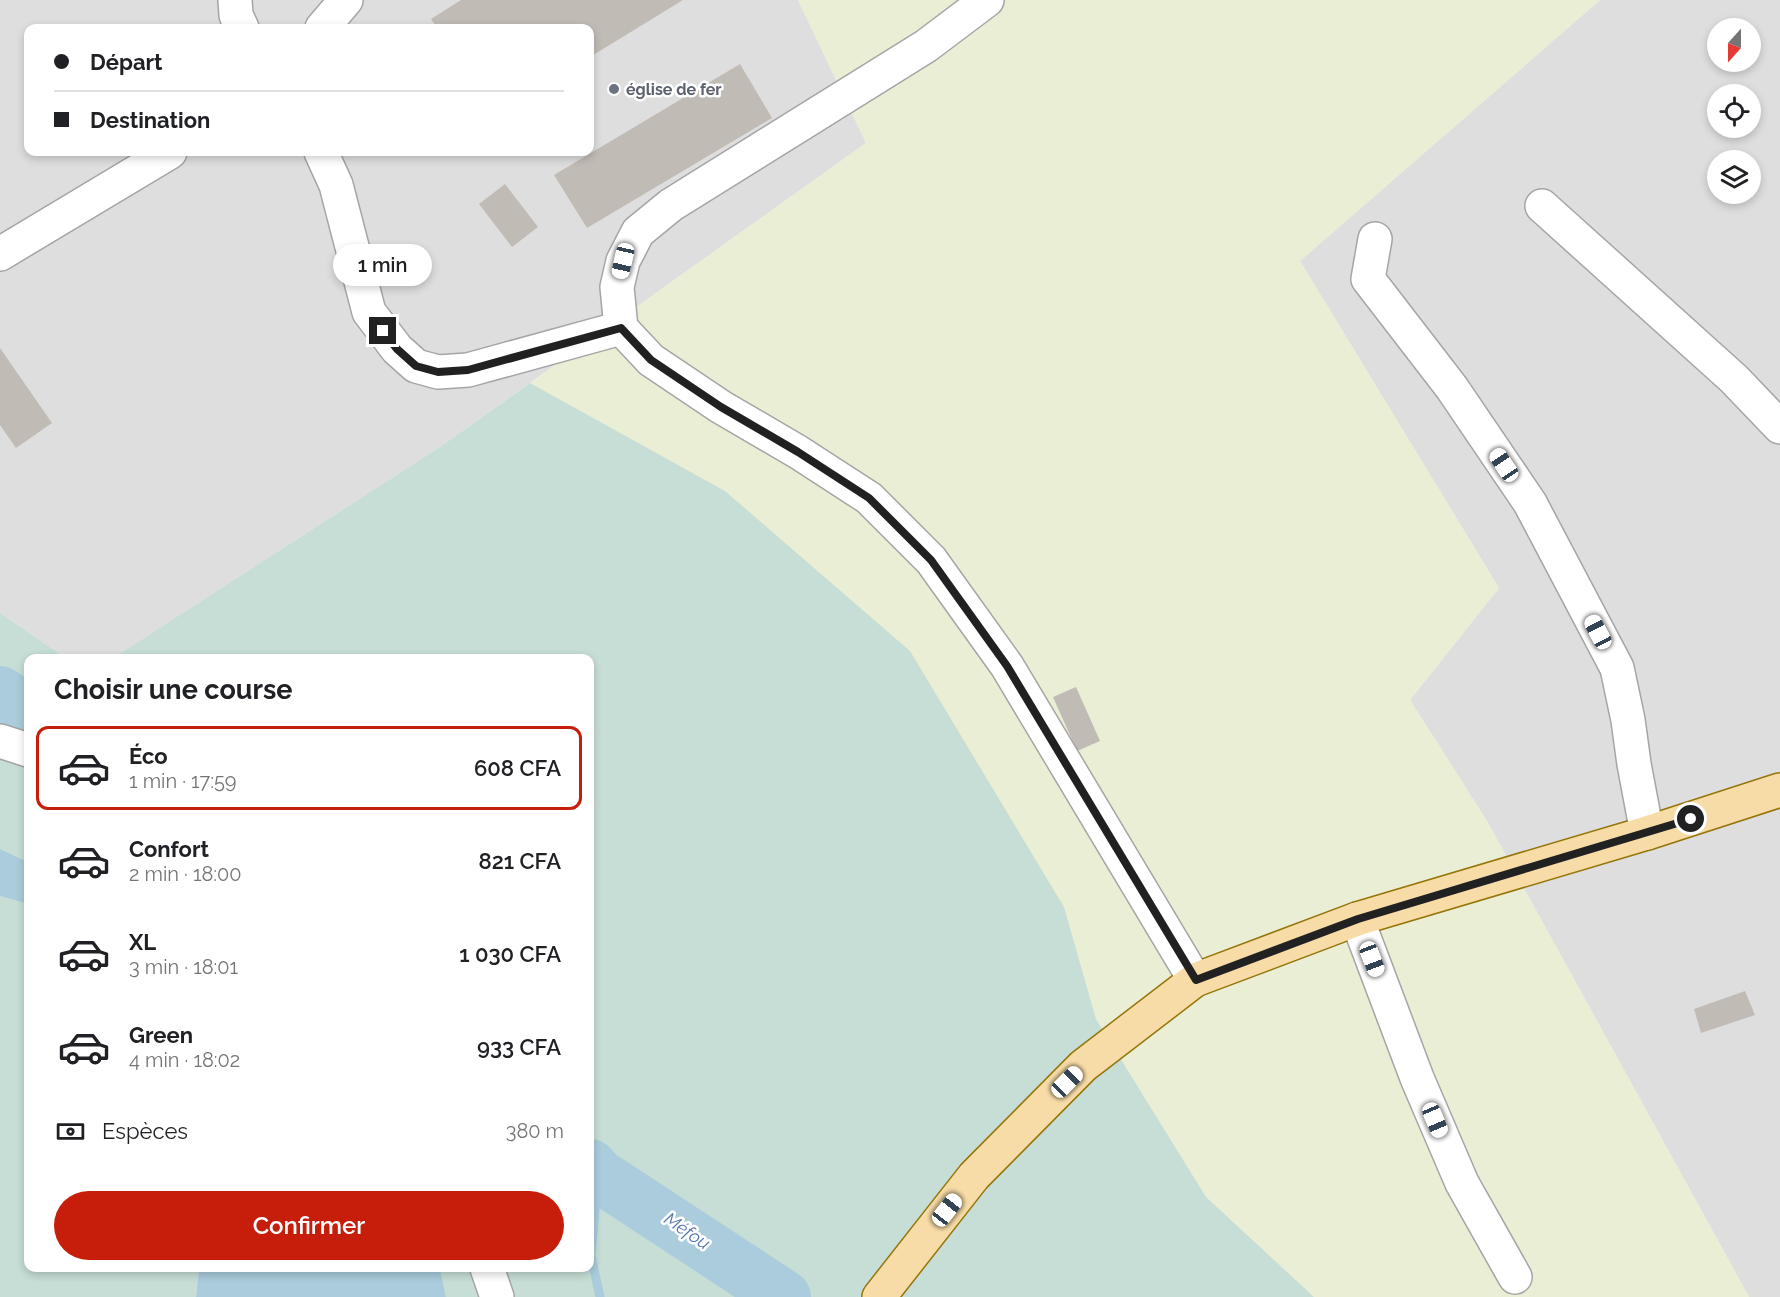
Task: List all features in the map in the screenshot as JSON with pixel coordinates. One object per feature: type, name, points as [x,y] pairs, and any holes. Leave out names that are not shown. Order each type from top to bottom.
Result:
[{"type":"main road","points":[[880,1296],[974,1176],[1083,1066],[1196,980],[1358,919],[1647,833],[1780,790]]},
{"type":"street","points":[[235,0],[236,15],[240,24]]},
{"type":"street","points":[[325,24],[346,0]]},
{"type":"street","points":[[987,0],[926,46],[671,205],[638,232],[623,261],[617,287],[621,328],[651,360],[721,407],[798,452],[869,498],[931,560],[1007,666],[1196,980]]},
{"type":"street","points":[[0,254],[163,156]]},
{"type":"street","points":[[323,156],[336,185],[369,312],[397,349],[416,366],[438,372],[468,370],[621,328]]},
{"type":"street","points":[[1542,206],[1734,379],[1780,427]]},
{"type":"street","points":[[1375,239],[1368,279],[1452,388],[1530,503],[1617,668],[1647,833]]},
{"type":"street","points":[[0,741],[24,749]]},
{"type":"street","points":[[1358,919],[1417,1078],[1462,1183],[1515,1277]]},
{"type":"street","points":[[488,1272],[497,1297]]},
{"type":"shaded area","points":[[0,0],[798,0],[866,143],[440,447],[119,654],[60,654],[0,613]]},
{"type":"shaded area","points":[[1600,0],[1780,0],[1780,1297],[1749,1297],[1487,821],[1410,700],[1499,588],[1300,261]]},
{"type":"green space","points":[[798,0],[1600,0],[1300,261],[1499,588],[1410,700],[1487,821],[1749,1297],[1314,1297],[1206,1197],[1096,1019],[1064,907],[725,491],[530,383],[866,143]]},
{"type":"green space","points":[[530,383],[725,491],[910,651],[1064,907],[1096,1019],[1206,1197],[1314,1297],[446,1297],[441,1272],[594,1272],[594,654],[119,654],[440,447]]},
{"type":"green space","points":[[0,613],[60,654],[24,654],[24,860],[0,849]]},
{"type":"green space","points":[[0,896],[24,903],[24,1272],[199,1272],[196,1297],[0,1297]]},
{"type":"water","points":[[0,849],[24,860],[24,903],[0,896]]},
{"type":"water","points":[[199,1272],[441,1272],[446,1297],[196,1297]]},
{"type":"building","points":[[461,0],[683,0],[594,55],[594,24],[434,24],[431,19]]},
{"type":"building","points":[[740,64],[772,118],[587,228],[554,175],[586,156],[594,156],[594,151]]},
{"type":"building","points":[[505,184],[538,227],[512,247],[479,204]]},
{"type":"building","points":[[0,348],[52,423],[16,448],[0,425]]},
{"type":"building","points":[[1076,687],[1100,741],[1077,751],[1053,697]]},
{"type":"building","points":[[1745,991],[1755,1015],[1701,1033],[1694,1009]]},
{"type":"waterway","name":"Méfou","points":[[0,693],[24,710]]},
{"type":"waterway","name":"Méfou","points":[[594,1170],[784,1297]]},
{"type":"waterway","points":[[594,1221],[598,1175]]},
{"type":"waterway","points":[[594,1270],[600,1297]]},
{"type":"place","name":"église de fer","points":[[614,89]]},
{"type":"route","points":[[383,331],[397,349],[416,366],[438,372],[468,370],[621,328],[651,360],[721,407],[798,452],[869,498],[931,560],[1007,666],[1196,980],[1358,919],[1691,819]]}]
